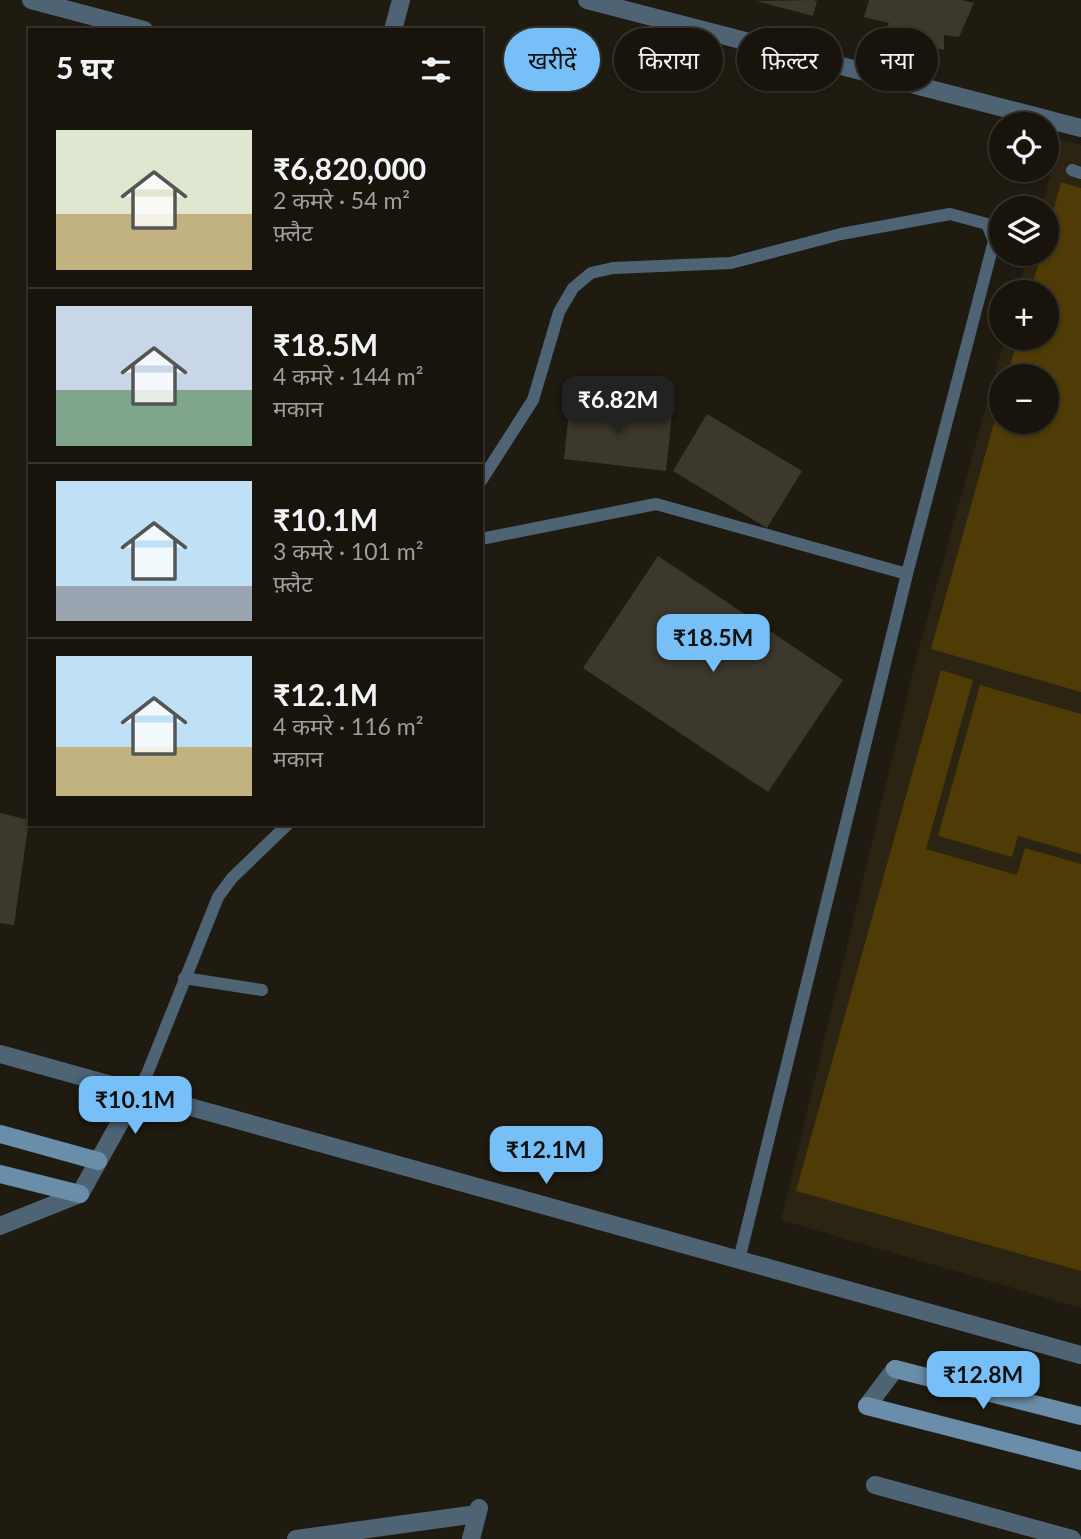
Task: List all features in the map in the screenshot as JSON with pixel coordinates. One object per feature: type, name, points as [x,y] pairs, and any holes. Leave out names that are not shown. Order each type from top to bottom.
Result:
[{"type":"street","points":[[31,0],[70,5],[138,28]]},
{"type":"street","points":[[394,28],[401,0]]},
{"type":"street","points":[[587,0],[1081,128]]},
{"type":"street","points":[[0,1054],[1081,1355]]},
{"type":"street","points":[[0,1226],[80,1194],[137,1093]]},
{"type":"street","points":[[0,1134],[99,1161]]},
{"type":"street","points":[[0,1174],[80,1194]]},
{"type":"street","points":[[1081,1416],[895,1369],[867,1406],[1081,1461]]},
{"type":"street","points":[[874,1485],[1072,1539]]},
{"type":"street","points":[[296,1539],[478,1511],[471,1539]]},
{"type":"lane","points":[[483,478],[533,400],[559,312],[573,288],[591,273],[613,268],[731,263],[868,229],[950,214],[987,224],[994,241],[907,574],[739,1260]]},
{"type":"lane","points":[[483,539],[656,504],[907,574]]},
{"type":"lane","points":[[137,1093],[218,897],[232,878],[286,826]]},
{"type":"lane","points":[[184,978],[262,990]]},
{"type":"shaded area","points":[[1060,139],[1081,145],[1081,1308],[781,1220],[918,652],[989,396],[989,434],[1059,434],[1059,364],[998,364],[1002,350],[1059,350],[1059,280],[1021,280],[1025,266],[1059,266],[1059,196],[1044,196],[1048,182],[1059,182]]},
{"type":"shaded area","points":[[1061,182],[1081,188],[1081,692],[931,649],[991,434],[1059,434],[1059,364],[1010,364],[1015,350],[1059,350],[1059,280],[1033,280],[1038,266],[1059,266],[1057,196]]},
{"type":"shaded area","points":[[941,670],[973,680],[926,849],[1017,875],[1025,848],[1081,864],[1081,1271],[796,1191]]},
{"type":"shaded area","points":[[980,685],[1081,714],[1081,854],[1018,836],[1012,857],[938,836]]},
{"type":"building","points":[[869,0],[961,0],[974,3],[959,37],[944,35],[944,50],[938,49],[938,28],[887,28],[889,23],[864,17]]},
{"type":"building","points":[[756,1],[817,1],[813,16]]},
{"type":"building","points":[[570,401],[672,413],[666,471],[564,459]]},
{"type":"building","points":[[707,414],[802,471],[767,528],[673,471]]},
{"type":"building","points":[[658,556],[843,680],[768,792],[583,668]]},
{"type":"building","points":[[0,813],[28,820],[28,826],[14,925],[0,923]]}]
